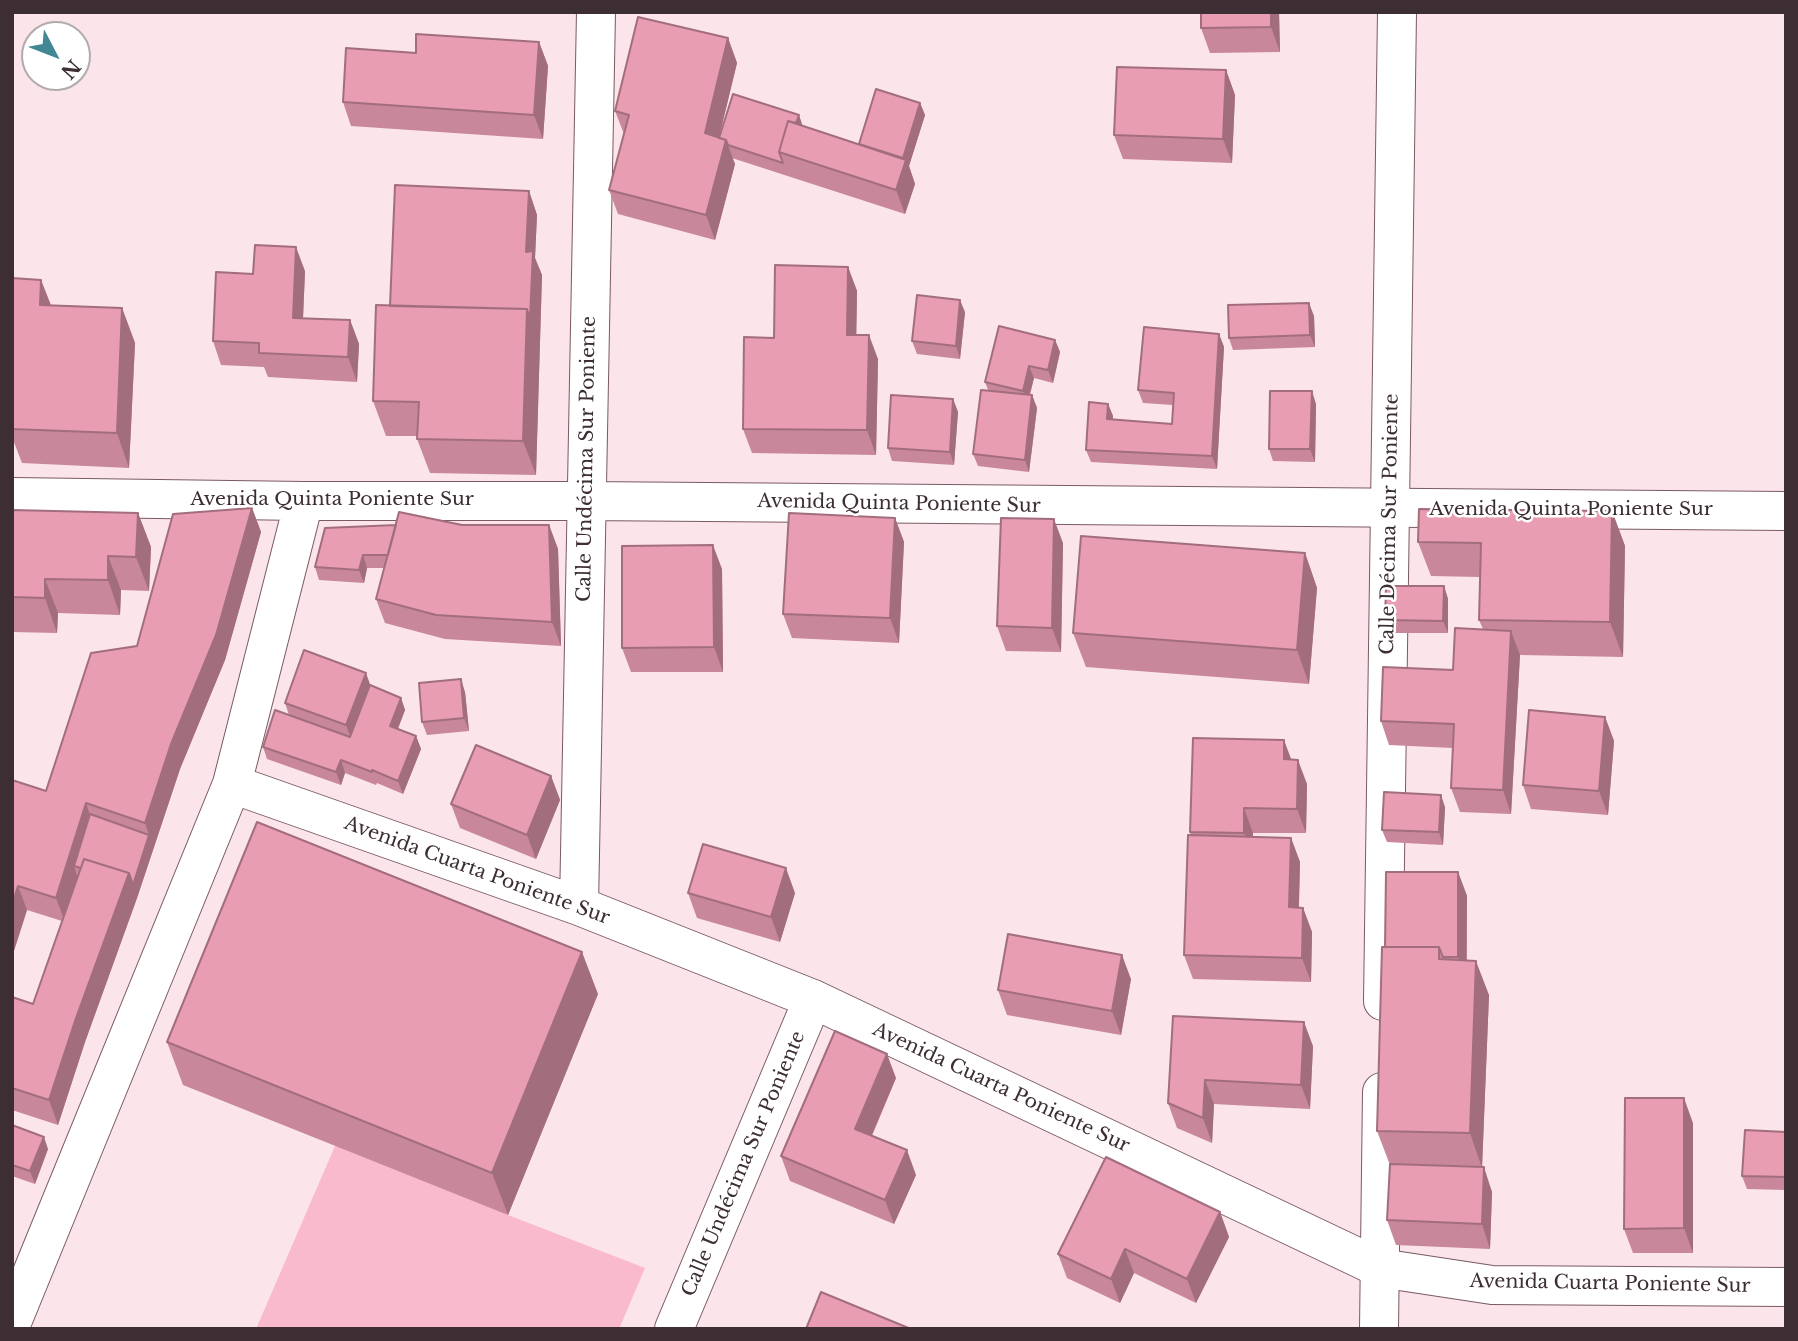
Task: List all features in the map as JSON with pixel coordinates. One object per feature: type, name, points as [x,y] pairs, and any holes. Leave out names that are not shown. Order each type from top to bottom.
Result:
[{"type":"street","name":"Calle Undécima Sur Poniente","points":[[579,906],[596,12]]},
{"type":"street","name":"Calle Décima Sur Poniente","points":[[1379,1329],[1397,12]]},
{"type":"street","name":"Avenida Quinta Poniente Sur","points":[[12,498],[1786,511]]},
{"type":"street","points":[[12,1322],[232,784],[304,501]]},
{"type":"street","name":"Avenida Cuarta Poniente Sur","points":[[232,784],[579,906],[813,999],[1380,1268],[1492,1285],[1786,1287]]},
{"type":"street","name":"Calle Undécima Sur Poniente","points":[[674,1329],[813,999]]},
{"type":"shaded area","points":[[338,1139],[508,1215],[645,1268],[619,1329],[256,1329]]},
{"type":"building","points":[[1201,12],[1271,12],[1271,27],[1201,28]]},
{"type":"building","points":[[638,17],[728,38],[705,133],[726,140],[706,215],[609,190],[629,115],[615,111]]},
{"type":"building","points":[[416,34],[539,42],[534,115],[343,102],[346,48],[416,53]]},
{"type":"building","points":[[1117,67],[1226,70],[1223,139],[1114,135]]},
{"type":"building","points":[[876,89],[920,103],[903,158],[859,144]]},
{"type":"building","points":[[733,94],[799,115],[796,123],[788,121],[779,152],[783,163],[728,145],[726,140],[719,138]]},
{"type":"building","points":[[788,121],[906,160],[896,190],[779,152]]},
{"type":"building","points":[[395,185],[529,191],[526,252],[533,251],[530,319],[527,309],[390,306]]},
{"type":"building","points":[[255,245],[296,247],[293,318],[350,320],[348,357],[259,353],[259,343],[213,341],[216,272],[253,274]]},
{"type":"building","points":[[775,265],[848,267],[847,335],[869,335],[867,430],[743,429],[744,337],[774,338]]},
{"type":"building","points":[[12,278],[41,280],[40,305],[122,308],[117,433],[12,429]]},
{"type":"building","points":[[917,295],[960,300],[956,346],[912,341]]},
{"type":"building","points":[[1309,303],[1310,335],[1229,338],[1228,305]]},
{"type":"building","points":[[376,305],[527,309],[523,441],[417,439],[419,402],[373,401]]},
{"type":"building","points":[[999,326],[1055,340],[1048,370],[1029,366],[1023,391],[985,382]]},
{"type":"building","points":[[1144,327],[1219,334],[1212,456],[1086,450],[1089,402],[1108,404],[1107,419],[1172,424],[1174,393],[1138,390]]},
{"type":"building","points":[[981,390],[1032,395],[1025,460],[973,454]]},
{"type":"building","points":[[1270,391],[1312,391],[1310,449],[1269,449]]},
{"type":"building","points":[[891,395],[953,399],[950,452],[888,448]]},
{"type":"building","points":[[252,508],[216,635],[171,744],[145,823],[86,803],[56,898],[18,886],[12,905],[12,780],[46,791],[91,653],[137,646],[173,514]]},
{"type":"building","points":[[1419,509],[1612,511],[1610,622],[1479,620],[1481,543],[1418,542]]},
{"type":"building","points":[[12,510],[138,513],[136,557],[108,556],[108,580],[45,579],[45,598],[12,597]]},
{"type":"building","points":[[399,512],[462,525],[549,525],[552,622],[436,615],[376,599]]},
{"type":"building","points":[[789,513],[895,518],[890,618],[783,614]]},
{"type":"building","points":[[1001,518],[1054,519],[1052,628],[997,626]]},
{"type":"building","points":[[396,525],[388,555],[363,555],[359,570],[315,567],[325,528]]},
{"type":"building","points":[[1081,536],[1305,553],[1297,650],[1073,633]]},
{"type":"building","points":[[713,545],[714,647],[622,648],[622,546]]},
{"type":"building","points":[[1386,586],[1444,586],[1443,621],[1385,620]]},
{"type":"building","points":[[1455,628],[1511,631],[1503,790],[1451,788],[1454,724],[1381,721],[1383,667],[1453,670]]},
{"type":"building","points":[[304,650],[366,673],[346,725],[285,703]]},
{"type":"building","points":[[461,679],[464,718],[422,722],[419,683]]},
{"type":"building","points":[[370,685],[401,698],[390,726],[416,736],[398,781],[341,760],[336,772],[263,747],[275,710],[350,737]]},
{"type":"building","points":[[1529,710],[1605,717],[1599,791],[1523,785]]},
{"type":"building","points":[[1193,738],[1284,740],[1284,759],[1298,760],[1297,809],[1244,808],[1244,833],[1190,832]]},
{"type":"building","points":[[476,745],[551,776],[527,835],[451,804]]},
{"type":"building","points":[[1384,792],[1441,795],[1439,832],[1382,830]]},
{"type":"building","points":[[90,814],[149,835],[133,885],[129,873],[84,859],[81,868],[74,866]]},
{"type":"building","points":[[257,822],[582,952],[492,1173],[167,1042]]},
{"type":"building","points":[[1188,835],[1291,838],[1289,907],[1303,908],[1302,958],[1184,955]]},
{"type":"building","points":[[703,844],[786,868],[771,917],[688,893]]},
{"type":"building","points":[[84,859],[129,873],[49,1100],[12,1088],[12,997],[33,1004]]},
{"type":"building","points":[[1386,872],[1458,872],[1458,957],[1443,957],[1439,947],[1385,947]]},
{"type":"building","points":[[1008,934],[1122,955],[1112,1011],[998,990]]},
{"type":"building","points":[[1382,947],[1439,947],[1439,959],[1476,961],[1470,1133],[1377,1131]]},
{"type":"building","points":[[1173,1016],[1304,1022],[1301,1085],[1205,1080],[1203,1118],[1168,1103]]},
{"type":"building","points":[[835,1031],[887,1054],[855,1129],[907,1150],[885,1200],[781,1156]]},
{"type":"building","points":[[1625,1098],[1684,1098],[1684,1228],[1624,1229]]},
{"type":"building","points":[[12,1125],[44,1137],[30,1171],[12,1165]]},
{"type":"building","points":[[1745,1130],[1786,1132],[1786,1177],[1742,1176]]},
{"type":"building","points":[[1106,1157],[1220,1212],[1187,1279],[1125,1249],[1111,1279],[1058,1254]]},
{"type":"building","points":[[1390,1164],[1484,1167],[1482,1224],[1387,1220]]},
{"type":"building","points":[[821,1292],[911,1329],[806,1329]]}]
